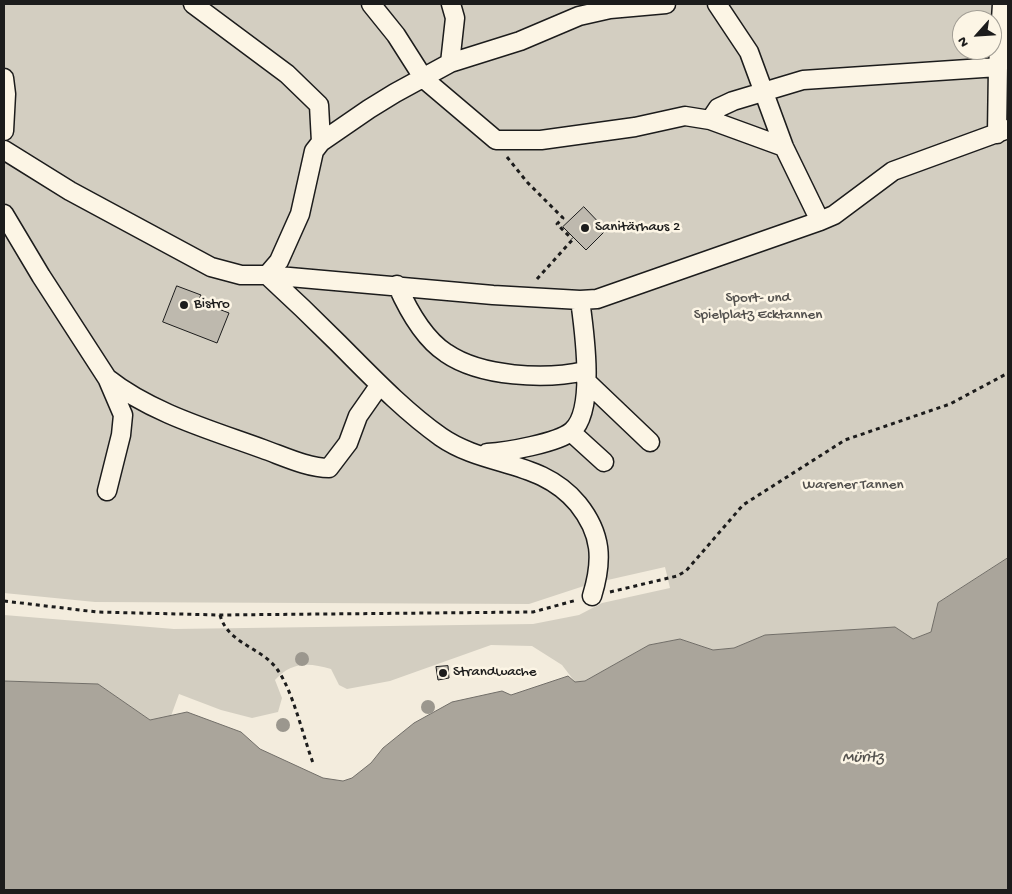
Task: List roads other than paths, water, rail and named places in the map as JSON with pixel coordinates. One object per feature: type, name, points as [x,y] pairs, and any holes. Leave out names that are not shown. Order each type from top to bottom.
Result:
[{"type":"street","points":[[192,4],[288,74],[319,105],[321,142]]},
{"type":"street","points":[[371,4],[396,35],[424,79],[496,140],[541,140],[635,127],[685,116],[710,120],[784,147]]},
{"type":"street","points":[[450,62],[455,18],[451,4]]},
{"type":"street","points":[[267,275],[279,262],[300,214],[314,151],[321,142],[395,92],[424,79],[450,62],[520,41],[579,16],[610,9],[666,4]]},
{"type":"street","points":[[717,4],[749,52],[784,147],[820,221]]},
{"type":"street","points":[[4,150],[70,191],[211,267],[242,275],[267,275],[397,285],[522,297],[597,299],[820,221],[834,215],[893,171],[1003,131],[998,67],[1002,4]]},
{"type":"street","points":[[710,120],[718,108],[803,80],[998,67]]},
{"type":"street","points":[[4,78],[6,94],[4,131]]},
{"type":"street","points":[[4,214],[40,276],[107,378],[123,415],[121,435],[107,491]]},
{"type":"street","points":[[267,275],[380,386],[442,437],[472,454],[522,467],[540,474],[559,485],[579,505],[591,523],[600,548],[597,582],[592,596]]},
{"type":"street","points":[[397,285],[414,319],[444,352],[461,362],[503,372],[530,375],[568,374],[585,376],[650,442]]},
{"type":"street","points":[[472,454],[506,452],[550,441],[571,432],[583,413],[585,376],[580,300]]},
{"type":"street","points":[[107,378],[122,390],[157,408],[230,437],[321,468],[329,468],[339,457],[348,443],[358,416],[380,386]]},
{"type":"street","points":[[571,432],[604,462]]},
{"type":"water","name":"Müritz","points":[[1008,558],[1008,890],[4,890],[4,681],[98,684],[150,720],[187,712],[241,732],[260,749],[323,778],[343,781],[352,778],[371,763],[383,748],[414,723],[452,702],[502,691],[511,695],[568,676],[575,682],[585,681],[649,645],[680,639],[713,650],[734,648],[765,635],[895,627],[913,639],[931,632],[938,603]]},
{"type":"place","name":"Sanitärhaus 2","points":[[585,228]]},
{"type":"place","name":"Bistro","points":[[184,305]]},
{"type":"place","name":"Strandwache","points":[[443,673]]},
{"type":"park label","name":"Sport- und Spielplatz Ecktannen","points":[[758,308]]},
{"type":"park label","name":"Warener Tannen","points":[[853,486]]}]
